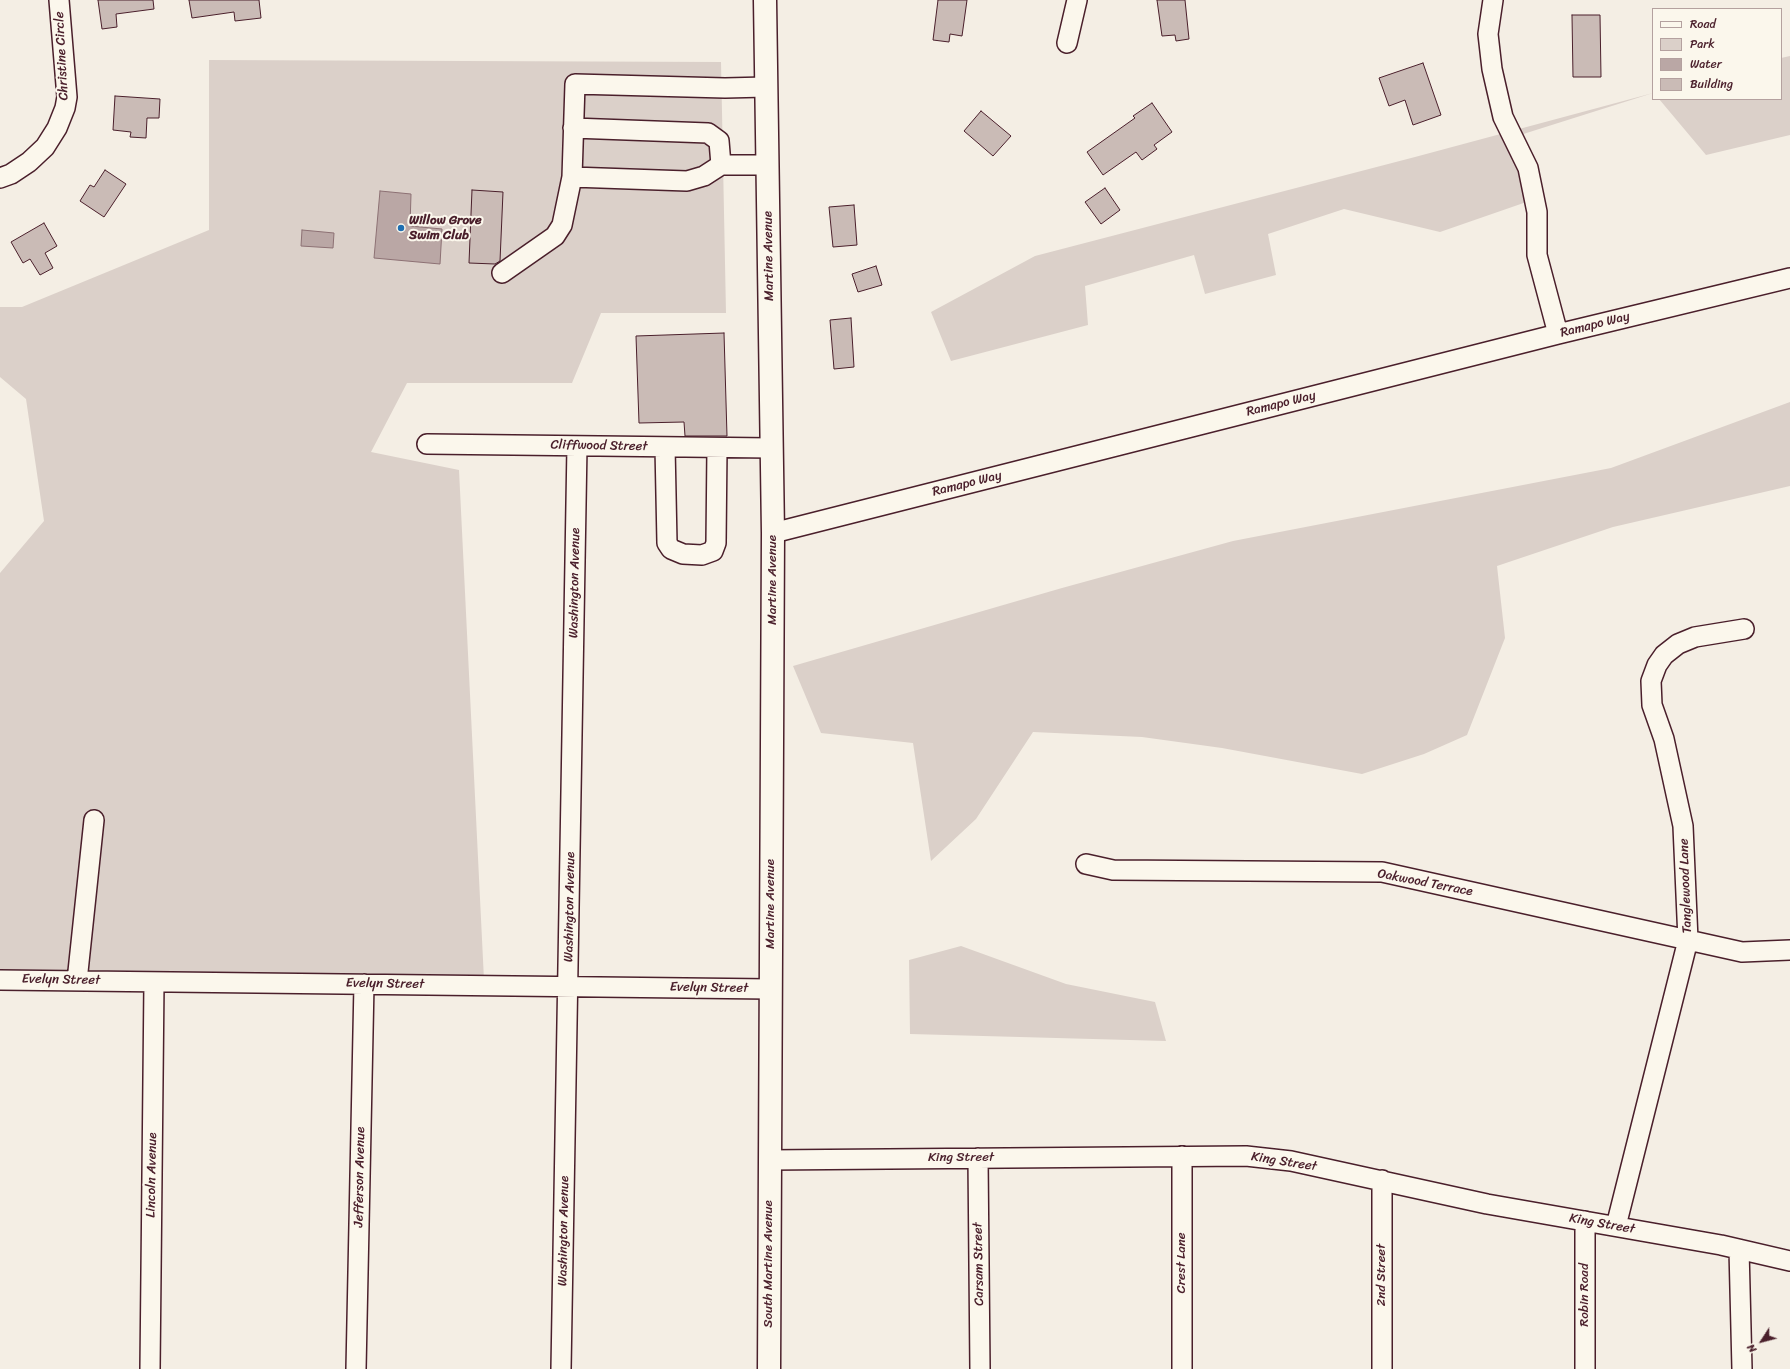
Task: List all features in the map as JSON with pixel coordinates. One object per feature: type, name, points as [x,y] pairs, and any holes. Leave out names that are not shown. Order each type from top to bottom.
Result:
[{"type":"main road","name":"Martine Avenue","points":[[765,0],[773,533],[770,1160]]},
{"type":"main road","name":"South Martine Avenue","points":[[769,1369],[770,1160]]},
{"type":"street","name":"Christine Circle","points":[[0,178],[11,174],[30,162],[45,147],[57,128],[65,108],[67,97],[59,0]]},
{"type":"street","points":[[1067,43],[1078,0]]},
{"type":"street","points":[[1493,0],[1488,34],[1492,69],[1503,117],[1528,168],[1537,212],[1537,256],[1558,334]]},
{"type":"street","points":[[502,273],[555,236],[562,225],[572,177],[575,84],[725,88],[766,87]]},
{"type":"street","points":[[573,128],[708,133],[719,141],[721,165]]},
{"type":"street","points":[[572,177],[687,181],[704,176],[721,165],[767,165]]},
{"type":"street","name":"Ramapo Way","points":[[773,533],[1558,334],[1790,278]]},
{"type":"street","name":"Cliffwood Street","points":[[427,444],[771,448]]},
{"type":"street","name":"Washington Avenue","points":[[561,1369],[578,446]]},
{"type":"street","points":[[665,447],[667,543],[671,549],[683,554],[702,555],[712,551],[716,543],[717,448]]},
{"type":"street","name":"Tanglewood Lane","points":[[1616,1226],[1688,940],[1683,826],[1664,739],[1652,705],[1651,681],[1657,665],[1664,655],[1678,644],[1695,637],[1744,629]]},
{"type":"street","points":[[76,981],[94,820]]},
{"type":"street","name":"Oakwood Terrace","points":[[1086,864],[1113,870],[1382,872],[1688,940]]},
{"type":"street","points":[[1688,940],[1742,952],[1790,950]]},
{"type":"street","name":"Evelyn Street","points":[[0,980],[770,989]]},
{"type":"street","name":"Lincoln Avenue","points":[[150,1369],[154,982]]},
{"type":"street","name":"Jefferson Avenue","points":[[356,1369],[364,984]]},
{"type":"street","name":"Crest Lane","points":[[1182,1156],[1182,1369]]},
{"type":"street","name":"King Street","points":[[770,1160],[1246,1156],[1283,1160],[1382,1180],[1487,1204],[1739,1249],[1790,1261]]},
{"type":"street","name":"Carsam Street","points":[[978,1158],[980,1369]]},
{"type":"street","name":"2nd Street","points":[[1382,1180],[1382,1369]]},
{"type":"street","name":"Robin Road","points":[[1585,1221],[1585,1369]]},
{"type":"street","points":[[1739,1249],[1742,1369]]},
{"type":"green space","points":[[1790,56],[1790,135],[1706,155],[1660,100],[1782,100],[1782,58]]},
{"type":"green space","points":[[209,60],[721,62],[726,313],[601,313],[572,383],[407,383],[371,452],[459,470],[484,980],[0,980],[0,573],[44,521],[26,399],[0,377],[0,307],[22,307],[209,230]]},
{"type":"green space","points":[[1652,93],[1517,136],[1538,198],[1440,232],[1344,209],[1268,234],[1276,275],[1205,294],[1194,255],[1085,286],[1088,325],[951,361],[931,312],[1035,256]]},
{"type":"green space","points":[[1790,402],[1790,486],[1613,527],[1497,566],[1505,638],[1467,735],[1424,754],[1362,774],[1222,748],[1142,737],[1033,732],[976,819],[931,861],[913,743],[821,733],[793,666],[1062,588],[1233,541],[1611,468]]},
{"type":"green space","points":[[961,946],[1066,984],[1155,1002],[1166,1041],[910,1034],[909,960]]},
{"type":"water","name":"Willow Grove Swim Club","points":[[380,191],[411,194],[410,226],[442,229],[440,264],[374,258]]},
{"type":"water","points":[[302,230],[334,233],[333,248],[301,246]]},
{"type":"building","points":[[98,0],[153,0],[154,9],[116,14],[117,27],[102,29]]},
{"type":"building","points":[[189,0],[259,0],[261,18],[235,21],[234,12],[192,18]]},
{"type":"building","points":[[938,0],[967,0],[962,36],[950,34],[949,42],[933,40]]},
{"type":"building","points":[[1157,0],[1185,0],[1189,39],[1176,41],[1175,35],[1162,36]]},
{"type":"building","points":[[1572,15],[1600,15],[1601,77],[1573,77]]},
{"type":"building","points":[[1423,63],[1441,115],[1413,125],[1405,100],[1389,106],[1379,78]]},
{"type":"building","points":[[115,96],[160,99],[159,118],[147,118],[146,138],[130,137],[131,132],[113,130]]},
{"type":"building","points":[[1152,103],[1172,132],[1154,145],[1157,149],[1142,160],[1136,152],[1103,175],[1087,152],[1135,118],[1133,116]]},
{"type":"building","points":[[981,111],[1011,136],[993,156],[964,131]]},
{"type":"building","points":[[105,170],[126,184],[104,217],[80,201],[90,185],[94,187]]},
{"type":"building","points":[[1105,188],[1120,210],[1101,224],[1085,202]]},
{"type":"building","points":[[472,190],[503,192],[500,261],[495,264],[469,263]]},
{"type":"building","points":[[854,205],[857,245],[833,247],[829,207]]},
{"type":"building","points":[[44,223],[57,246],[45,253],[53,268],[40,275],[30,259],[23,263],[11,242]]},
{"type":"building","points":[[876,266],[882,285],[858,292],[852,274]]},
{"type":"building","points":[[851,318],[854,367],[834,369],[830,320]]},
{"type":"building","points":[[724,333],[727,436],[685,436],[684,422],[639,423],[636,336]]},
{"type":"place","name":"Willow Grove Swim Club","points":[[401,228]]}]
